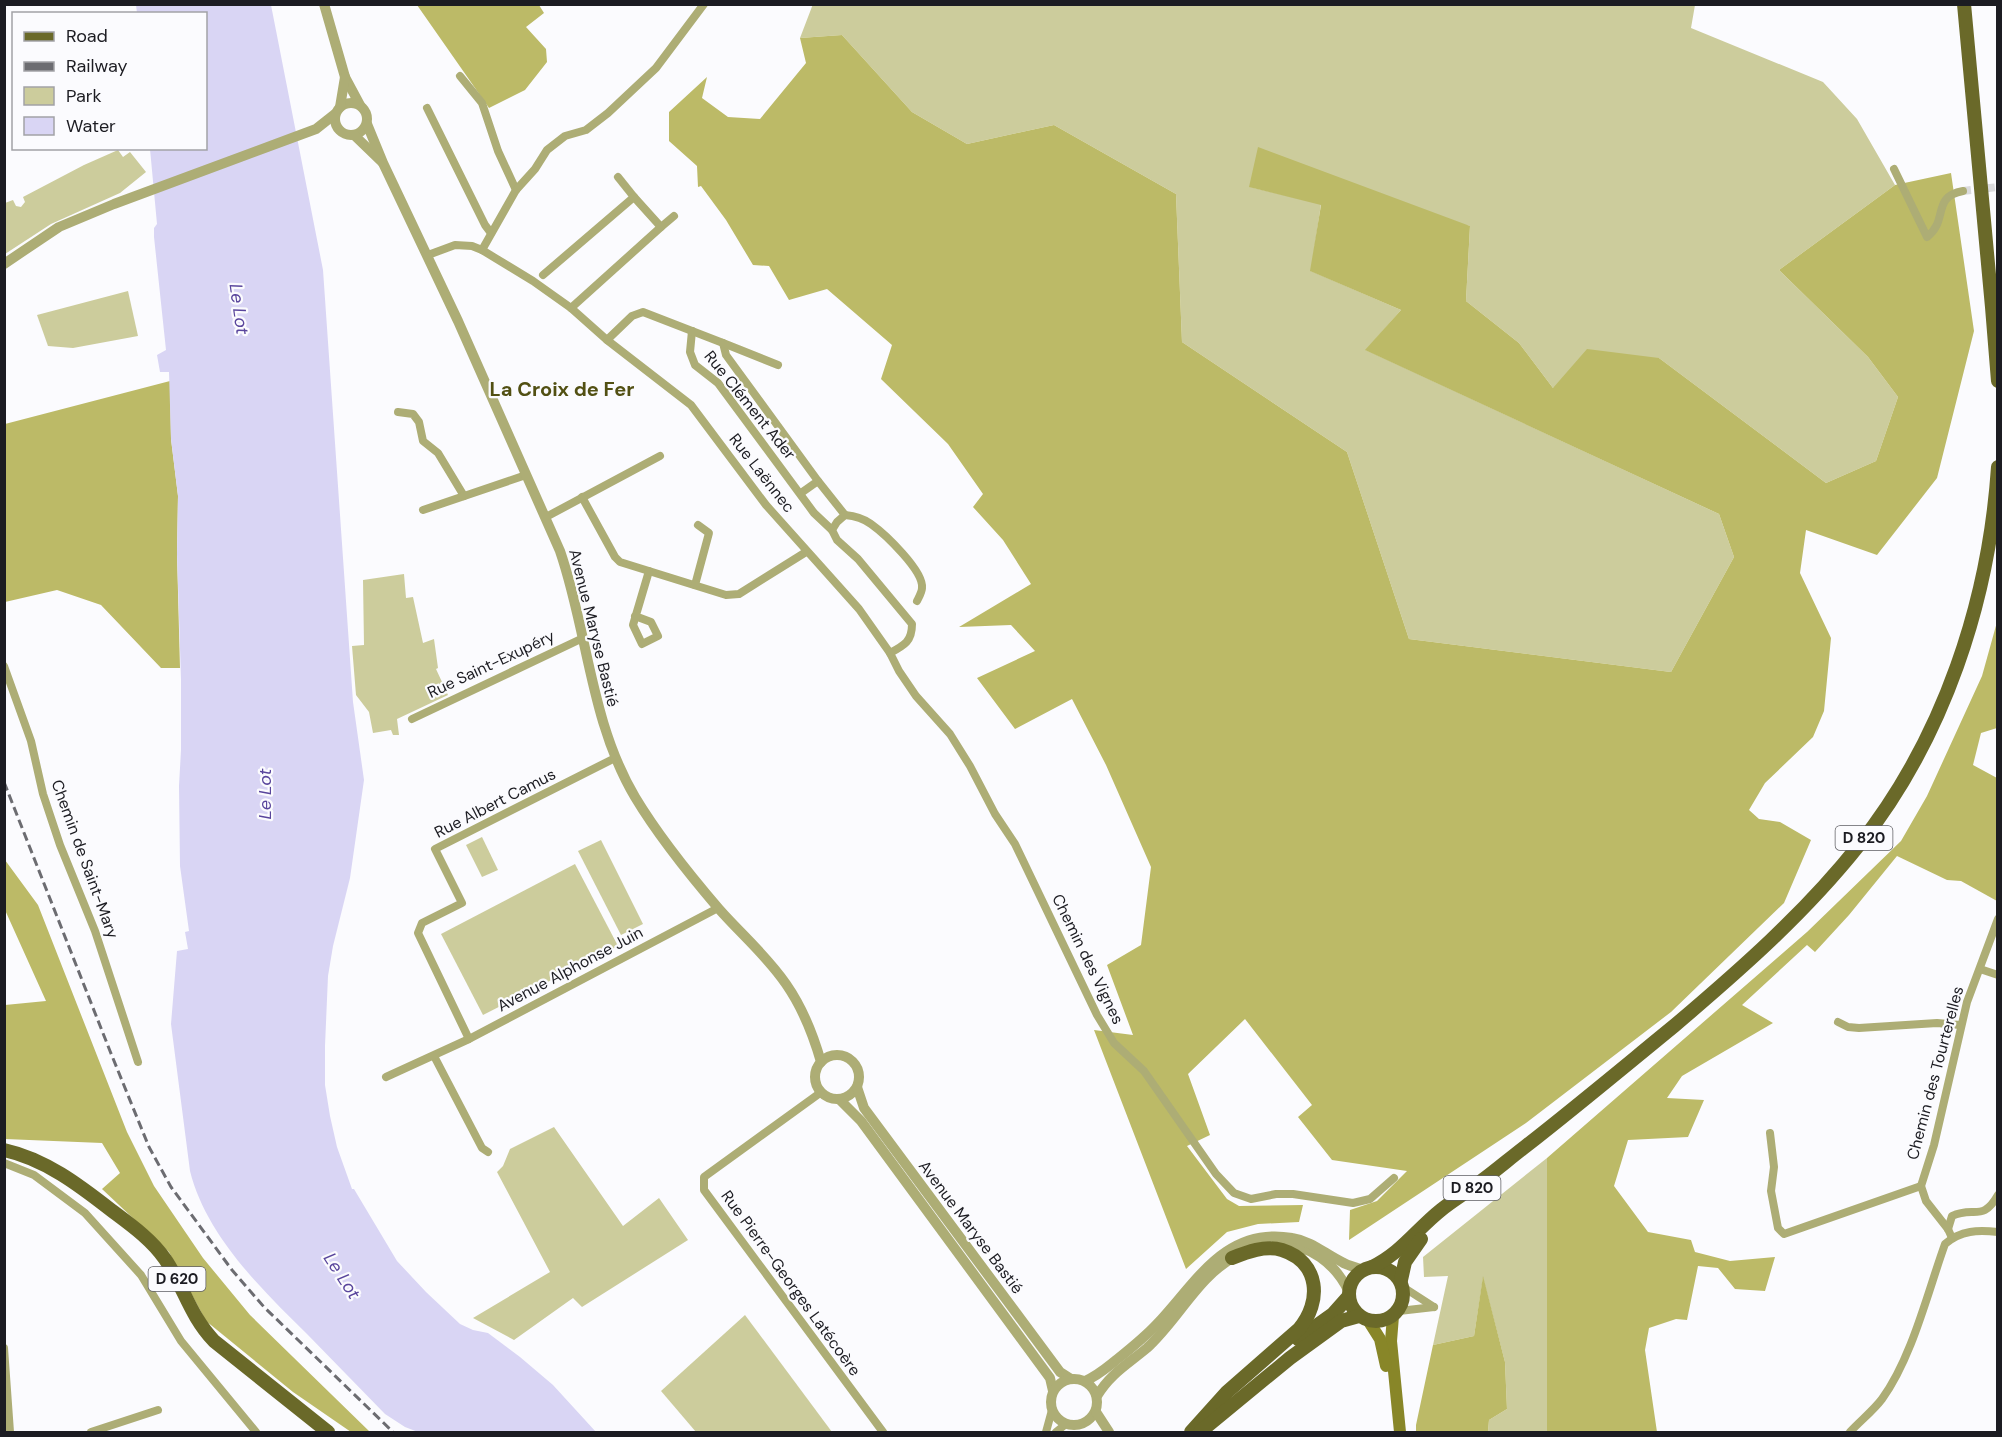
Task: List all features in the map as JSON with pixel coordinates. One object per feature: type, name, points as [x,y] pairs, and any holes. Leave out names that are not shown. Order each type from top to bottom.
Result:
[{"type":"main road","points":[[1964,4],[1998,381]]},
{"type":"main road","name":"D 820","points":[[1368,1268],[1386,1260],[1442,1208],[1476,1185],[1573,1110],[1742,968],[1789,924],[1861,843],[1891,800],[1931,726],[1961,657],[1977,604],[1987,558],[1998,467]]},
{"type":"main road","name":"D 820","points":[[1402,1284],[1405,1262],[1426,1232],[1449,1211],[1496,1179],[1573,1110]]},
{"type":"main road","name":"D 620","points":[[4,1150],[34,1160],[72,1180],[143,1234],[171,1268],[200,1326],[214,1341],[328,1432]]},
{"type":"main road","points":[[1192,1432],[1197,1423],[1227,1392],[1299,1329],[1309,1318],[1313,1307],[1314,1283],[1310,1272],[1294,1256],[1281,1249],[1261,1248],[1232,1258]]},
{"type":"main road","points":[[1394,1432],[1380,1340],[1364,1318],[1353,1309],[1349,1294],[1351,1283],[1356,1275],[1368,1268],[1390,1270],[1402,1284],[1403,1301],[1396,1313],[1391,1341],[1400,1432]]},
{"type":"main road","points":[[1192,1432],[1228,1396],[1283,1350],[1332,1314],[1349,1294]]},
{"type":"main road","points":[[1200,1432],[1290,1358],[1341,1321],[1364,1318],[1385,1320],[1396,1313]]},
{"type":"street","points":[[4,264],[59,227],[128,198],[316,129],[331,128],[343,134],[354,135],[362,131],[367,124],[367,115],[345,77],[324,4]]},
{"type":"street","points":[[482,250],[516,190],[555,142],[565,136],[586,130],[608,113],[656,68],[704,4]]},
{"type":"street","points":[[460,76],[482,103],[498,151],[516,190]]},
{"type":"street","points":[[331,128],[338,111],[345,77]]},
{"type":"street","points":[[338,111],[349,103],[360,105]]},
{"type":"street","points":[[427,108],[485,225],[492,233]]},
{"type":"street","name":"Avenue Maryse Bastié","points":[[367,124],[546,517],[569,576],[599,713],[615,758],[652,825],[718,908],[786,984],[813,1035],[820,1062],[814,1077],[820,1093],[830,1099],[840,1100],[861,1121],[1050,1378],[1053,1391]]},
{"type":"street","name":"Avenue Maryse Bastié","points":[[354,135],[383,163]]},
{"type":"street","points":[[1894,169],[1927,237],[1936,230],[1944,200],[1951,193],[1963,191]]},
{"type":"street","points":[[618,177],[661,227]]},
{"type":"street","points":[[543,275],[634,197]]},
{"type":"street","points":[[571,308],[674,216]]},
{"type":"street","name":"Rue Laënnec","points":[[428,255],[454,244],[472,246],[482,250],[533,281],[571,308],[607,340],[691,405],[766,505],[859,609],[890,652],[899,671],[916,696],[950,734],[995,814]]},
{"type":"street","points":[[607,340],[632,316],[643,312],[778,365]]},
{"type":"street","name":"Rue Clément Ader","points":[[692,331],[690,352],[695,365],[718,383],[814,513],[832,530],[837,540],[858,559],[912,624],[912,634],[908,643],[890,652]]},
{"type":"street","points":[[723,343],[726,355],[818,481],[845,514],[856,516],[872,525],[894,544],[919,575],[923,587],[917,601]]},
{"type":"street","points":[[398,412],[413,414],[419,422],[423,441],[438,453],[464,496]]},
{"type":"street","points":[[546,517],[660,456]]},
{"type":"street","points":[[423,510],[526,475]]},
{"type":"street","points":[[801,494],[818,481]]},
{"type":"street","points":[[582,497],[620,562],[726,595],[739,594],[806,552]]},
{"type":"street","points":[[832,530],[845,514]]},
{"type":"street","points":[[695,585],[709,532],[698,525]]},
{"type":"street","points":[[635,616],[649,571]]},
{"type":"street","name":"Rue Saint-Exupéry","points":[[412,719],[583,638]]},
{"type":"street","name":"Chemin de Saint-Mary","points":[[4,666],[31,741],[43,795],[60,845],[95,931],[138,1062]]},
{"type":"street","name":"Rue Albert Camus","points":[[469,1040],[418,933],[422,923],[462,903],[435,849],[615,758]]},
{"type":"street","name":"Chemin des Vignes","points":[[995,814],[1015,844],[1096,1015],[1114,1044],[1144,1071],[1216,1174],[1234,1193],[1251,1199],[1276,1194],[1293,1194],[1353,1203],[1370,1199],[1394,1178]]},
{"type":"street","name":"Avenue Alphonse Juin","points":[[386,1077],[469,1040],[718,908]]},
{"type":"street","name":"Chemin des Tourterelles","points":[[1952,1238],[1948,1229],[1926,1201],[1921,1186],[1934,1145],[1960,1025],[1998,920]]},
{"type":"street","points":[[1980,969],[1998,975]]},
{"type":"street","points":[[1838,1022],[1848,1027],[1859,1028],[1937,1023],[1960,1025]]},
{"type":"street","name":"Avenue Maryse Bastié","points":[[813,1035],[833,1055],[842,1055],[854,1062],[859,1072],[857,1087],[864,1108],[1060,1372],[1071,1379]]},
{"type":"street","points":[[820,1062],[833,1055]]},
{"type":"street","points":[[434,1056],[482,1148],[488,1152]]},
{"type":"street","points":[[840,1100],[850,1095],[857,1087]]},
{"type":"street","name":"Rue Pierre-Georges Latécoère","points":[[820,1093],[704,1178],[704,1190],[883,1432]]},
{"type":"street","points":[[1770,1133],[1774,1167],[1771,1191],[1778,1228],[1784,1234],[1921,1186]]},
{"type":"street","points":[[4,1163],[33,1175],[85,1213],[141,1275],[181,1341],[254,1432]]},
{"type":"street","points":[[1948,1229],[1952,1216],[1960,1212],[1983,1212],[1991,1208],[1998,1195]]},
{"type":"street","points":[[1850,1432],[1882,1399],[1901,1365],[1945,1244],[1952,1238],[1976,1230],[1998,1232]]},
{"type":"street","points":[[1046,1432],[1052,1410],[1053,1391],[1058,1385],[1071,1379],[1085,1381],[1096,1377],[1141,1341],[1215,1259],[1232,1247],[1248,1240],[1264,1237],[1295,1238],[1311,1244],[1341,1262],[1368,1268]]},
{"type":"street","points":[[1080,1425],[1092,1418],[1096,1412],[1097,1396],[1111,1376],[1147,1348],[1205,1281],[1232,1258],[1249,1249],[1281,1244],[1315,1253],[1338,1272],[1349,1294]]},
{"type":"street","points":[[1396,1313],[1434,1307],[1402,1284]]},
{"type":"street","points":[[4,1348],[10,1432]]},
{"type":"street","points":[[1085,1381],[1097,1396]]},
{"type":"street","points":[[91,1432],[158,1410]]},
{"type":"street","points":[[1052,1410],[1060,1421],[1080,1425],[1090,1432]]},
{"type":"street","points":[[1096,1412],[1109,1432]]},
{"type":"street","points":[[1056,1432],[1066,1424]]},
{"type":"green space","points":[[813,4],[1695,5],[1691,28],[1823,82],[1857,119],[1895,185],[1779,270],[1868,357],[1898,397],[1876,461],[1826,483],[1659,358],[1553,388],[1519,343],[1466,301],[1470,226],[1250,187],[1321,204],[1311,271],[1401,310],[1366,350],[1719,514],[1734,557],[1671,672],[1409,639],[1347,452],[1182,342],[1176,194],[1054,125],[967,144],[912,112],[842,35],[800,38]]},
{"type":"green space","points":[[118,150],[123,157],[130,152],[146,172],[120,193],[51,224],[5,254],[5,203],[13,200],[16,206],[21,207],[25,202],[23,197]]},
{"type":"green space","points":[[128,291],[138,336],[73,348],[48,346],[37,315]]},
{"type":"green space","points":[[404,574],[406,598],[413,597],[423,643],[434,639],[438,668],[436,669],[448,695],[397,719],[399,735],[393,735],[391,730],[373,733],[369,712],[356,695],[352,646],[364,645],[363,580]]},
{"type":"green space","points":[[482,837],[498,870],[482,877],[466,845]]},
{"type":"green space","points":[[601,840],[643,924],[621,935],[578,851]]},
{"type":"green space","points":[[575,864],[618,946],[483,1015],[441,934]]},
{"type":"green space","points":[[554,1127],[623,1226],[659,1198],[688,1240],[582,1307],[573,1298],[514,1340],[473,1318],[550,1272],[497,1172],[503,1166],[510,1149]]},
{"type":"green space","points":[[1547,1158],[1547,1432],[1488,1432],[1489,1420],[1507,1409],[1505,1362],[1483,1278],[1474,1336],[1433,1345],[1448,1276],[1424,1277],[1423,1257]]},
{"type":"green space","points":[[745,1315],[832,1432],[696,1432],[661,1391]]},
{"type":"shaded area","points":[[417,5],[539,5],[544,13],[526,27],[546,49],[547,62],[525,90],[489,108]]},
{"type":"shaded area","points":[[842,35],[912,112],[967,144],[1054,125],[1176,194],[1182,342],[1347,452],[1409,639],[1671,672],[1734,557],[1719,514],[1365,350],[1401,310],[1310,271],[1321,205],[1249,187],[1258,147],[1470,226],[1466,301],[1519,343],[1553,388],[1587,349],[1659,358],[1826,483],[1876,461],[1898,397],[1868,357],[1779,270],[1895,185],[1951,173],[1974,331],[1937,478],[1877,555],[1806,530],[1800,573],[1831,638],[1824,711],[1813,737],[1765,783],[1749,810],[1759,819],[1780,822],[1811,840],[1784,903],[1671,1012],[1526,1123],[1349,1240],[1350,1210],[1377,1201],[1407,1171],[1332,1160],[1298,1117],[1312,1105],[1245,1019],[1188,1074],[1210,1135],[1187,1146],[1227,1199],[1239,1206],[1303,1205],[1299,1222],[1258,1224],[1227,1232],[1186,1269],[1094,1030],[1133,1035],[1107,965],[1141,945],[1151,867],[1106,765],[1072,699],[1015,729],[977,678],[1035,651],[1011,625],[959,627],[1031,584],[1003,540],[973,507],[983,494],[948,444],[881,379],[892,345],[827,289],[789,300],[769,266],[753,265],[726,220],[701,186],[698,187],[697,166],[669,141],[669,112],[707,77],[702,98],[728,117],[760,119],[806,63],[800,38]]},
{"type":"shaded area","points":[[170,381],[171,439],[178,496],[180,668],[161,668],[101,605],[57,590],[5,602],[5,424]]},
{"type":"shaded area","points":[[1997,622],[1997,728],[1981,733],[1973,765],[1997,778],[1997,901],[1961,881],[1947,880],[1897,856],[1849,915],[1815,952],[1807,945],[1742,1005],[1773,1023],[1682,1076],[1667,1098],[1704,1100],[1688,1137],[1628,1140],[1614,1186],[1648,1232],[1691,1240],[1695,1252],[1730,1261],[1775,1257],[1765,1291],[1735,1289],[1718,1268],[1698,1266],[1687,1320],[1676,1319],[1649,1328],[1645,1350],[1657,1432],[1547,1432],[1547,1158],[1807,932],[1901,841],[1927,796],[1982,676]]},
{"type":"shaded area","points":[[5,860],[38,905],[127,1132],[154,1186],[203,1258],[250,1315],[370,1432],[351,1432],[293,1392],[206,1321],[169,1252],[102,1189],[120,1173],[102,1143],[5,1139],[5,1005],[46,1001],[5,910]]},
{"type":"shaded area","points":[[1483,1276],[1505,1362],[1507,1409],[1489,1420],[1488,1432],[1416,1432],[1433,1345],[1474,1336]]},
{"type":"water","name":"Le Lot","points":[[136,5],[271,5],[323,270],[353,702],[364,780],[350,878],[328,976],[325,1085],[337,1147],[352,1189],[397,1261],[460,1324],[488,1333],[553,1385],[596,1432],[418,1432],[405,1427],[385,1414],[237,1260],[209,1217],[190,1171],[171,1024],[177,951],[188,949],[185,932],[189,931],[180,866],[181,680],[177,554],[178,496],[171,439],[169,372],[160,372],[157,355],[166,350],[154,237],[154,228],[157,224],[150,150],[207,150],[207,12],[137,12]]},
{"type":"tunnel","points":[[1963,191],[1998,187]]},
{"type":"railway","points":[[4,782],[149,1147],[171,1187],[232,1270],[264,1307],[393,1432]]},
{"type":"district","name":"La Croix de Fer","points":[[562,389]]}]
